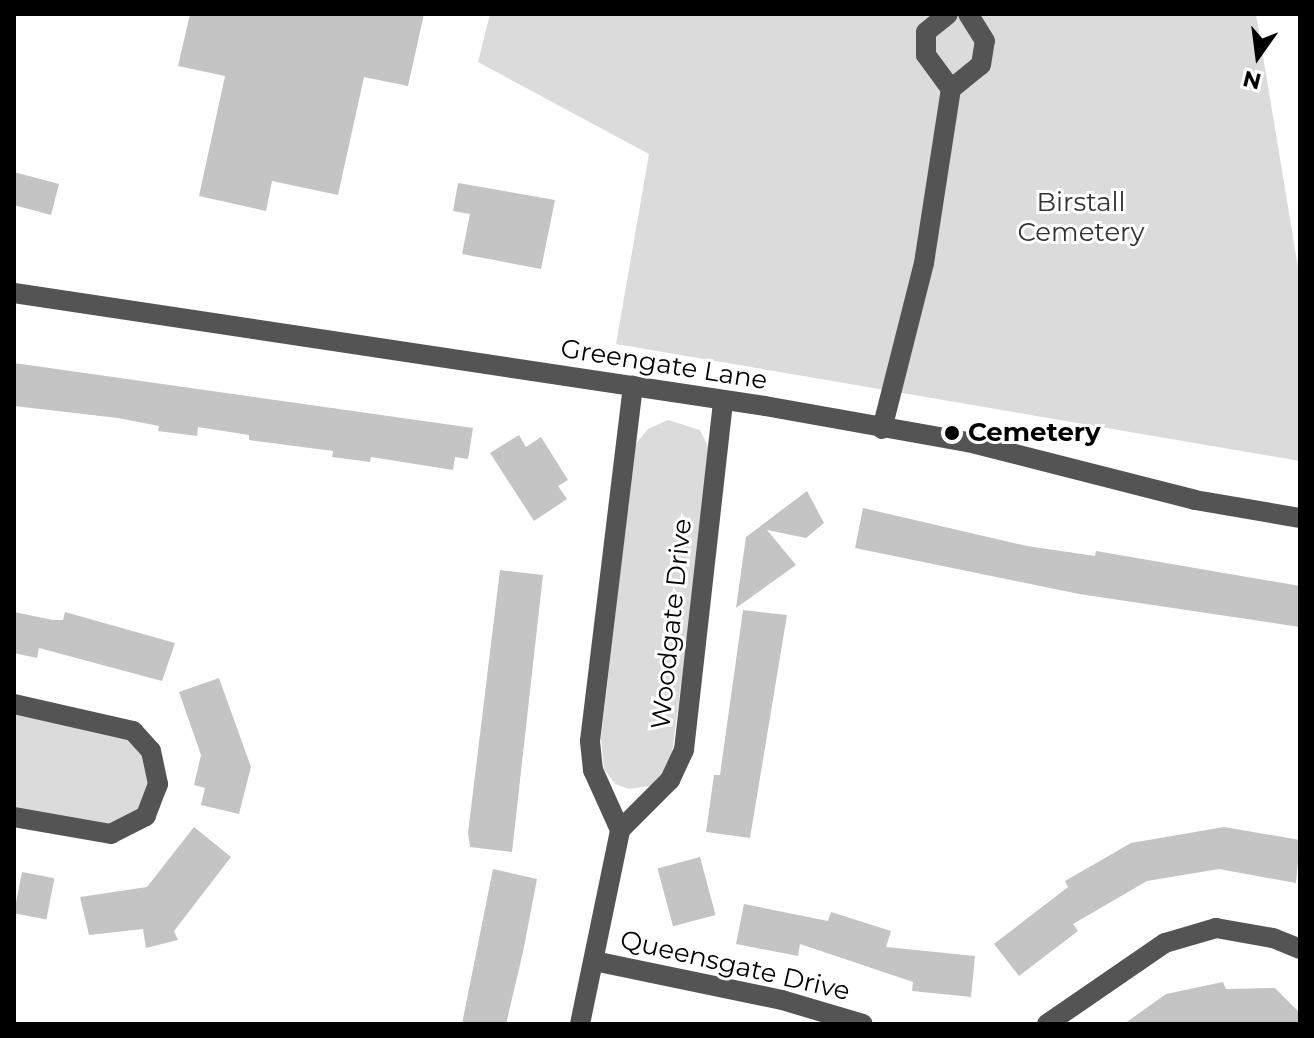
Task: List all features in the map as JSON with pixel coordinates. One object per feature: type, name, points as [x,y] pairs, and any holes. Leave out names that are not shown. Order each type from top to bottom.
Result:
[{"type":"street","points":[[948,14],[926,32],[926,55],[951,89]]},
{"type":"street","points":[[882,429],[924,263],[951,89],[981,65],[985,41],[968,14]]},
{"type":"street","name":"Greengate Lane","points":[[14,293],[723,400],[968,442],[1195,500],[1300,518]]},
{"type":"street","points":[[580,1024],[620,830],[593,770],[590,741],[633,386]]},
{"type":"street","name":"Woodgate Drive","points":[[620,830],[670,780],[684,750],[723,400]]},
{"type":"street","points":[[14,704],[133,731],[151,751],[158,784],[146,816],[111,834],[14,817]]},
{"type":"street","points":[[1047,1024],[1165,943],[1216,928],[1273,938],[1300,949]]},
{"type":"street","name":"Queensgate Drive","points":[[594,961],[782,1000],[863,1024]]},
{"type":"green space","name":"Birstall Cemetery","points":[[490,14],[1256,14],[1300,279],[1300,461],[616,344],[649,154],[478,62]]},
{"type":"green space","points":[[668,420],[700,430],[711,453],[672,753],[663,777],[650,786],[629,789],[615,784],[604,769],[601,738],[635,445],[648,429]]},
{"type":"green space","points":[[14,704],[120,724],[157,767],[133,826],[14,817]]},
{"type":"building","points":[[190,14],[424,14],[408,86],[364,77],[338,195],[272,181],[266,211],[199,196],[225,76],[178,66]]},
{"type":"building","points":[[14,172],[59,184],[51,215],[14,205]]},
{"type":"building","points":[[458,183],[555,200],[541,269],[462,254],[470,214],[453,211]]},
{"type":"building","points":[[14,363],[473,428],[468,459],[455,457],[453,470],[371,457],[370,462],[332,457],[333,451],[249,440],[249,435],[198,427],[197,436],[158,431],[159,426],[118,418],[14,406]]},
{"type":"building","points":[[519,435],[526,447],[541,437],[568,480],[558,486],[567,499],[534,521],[490,453]]},
{"type":"building","points":[[807,491],[824,523],[806,538],[767,530],[796,565],[736,608],[746,537]]},
{"type":"building","points":[[863,508],[1027,546],[1095,556],[1096,551],[1300,586],[1300,627],[1079,594],[855,548]]},
{"type":"building","points":[[500,570],[543,575],[512,852],[470,847],[468,833]]},
{"type":"building","points":[[743,610],[787,615],[750,838],[706,832],[714,775],[720,775]]},
{"type":"building","points":[[14,612],[63,620],[65,612],[175,643],[162,681],[39,648],[37,658],[14,653]]},
{"type":"building","points":[[219,678],[251,767],[239,814],[201,805],[205,788],[194,785],[201,755],[179,692]]},
{"type":"building","points":[[194,827],[231,857],[174,931],[178,940],[146,948],[143,929],[89,935],[80,897],[147,887]]},
{"type":"building","points":[[1224,827],[1300,840],[1296,883],[1219,869],[1147,881],[1073,924],[1078,931],[1019,976],[994,944],[1068,887],[1065,881],[1131,843]]},
{"type":"building","points":[[700,857],[716,915],[673,926],[657,868]]},
{"type":"building","points":[[493,869],[537,879],[523,952],[506,1024],[462,1024]]},
{"type":"building","points":[[22,872],[54,878],[46,920],[14,913]]},
{"type":"building","points":[[744,904],[828,921],[831,912],[891,931],[886,947],[975,956],[971,997],[912,991],[913,982],[800,944],[798,956],[736,944]]},
{"type":"building","points":[[1223,982],[1226,989],[1275,988],[1300,1013],[1300,1024],[1124,1024],[1166,994]]},
{"type":"place","name":"Cemetery","points":[[952,433]]}]
